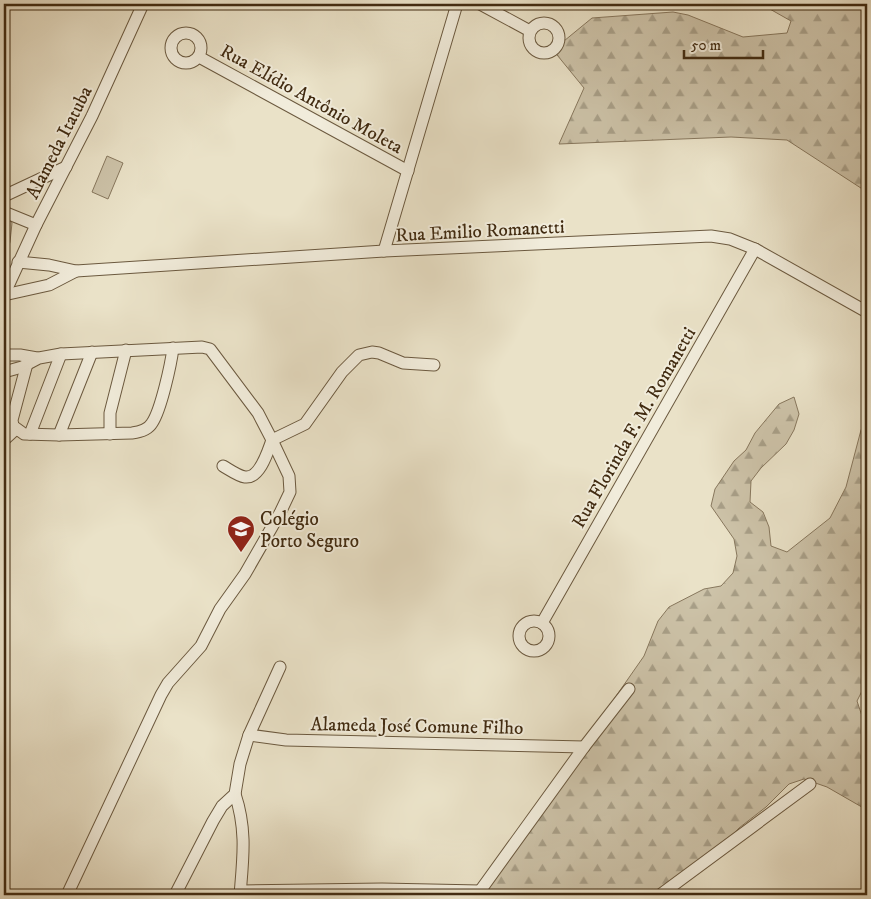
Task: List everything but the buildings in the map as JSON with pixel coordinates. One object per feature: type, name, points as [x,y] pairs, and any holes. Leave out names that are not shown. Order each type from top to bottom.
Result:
[{"type":"street","name":"Alameda Itatuba","points":[[4,295],[36,225],[92,116],[143,4]]},
{"type":"street","points":[[384,251],[457,4]]},
{"type":"street","points":[[480,4],[530,31]]},
{"type":"street","name":"Rua Elídio Antônio Moleta","points":[[199,57],[408,171]]},
{"type":"street","points":[[4,196],[66,167]]},
{"type":"street","points":[[4,212],[36,225]]},
{"type":"street","name":"Rua Emilio Romanetti","points":[[18,262],[49,264],[76,271],[384,251],[711,236],[730,239],[755,249],[867,312]]},
{"type":"street","name":"Rua Florinda F. M. Romanetti","points":[[542,623],[755,249]]},
{"type":"street","name":"Rua Emilio Romanetti","points":[[4,295],[49,285],[76,271]]},
{"type":"street","points":[[4,372],[32,359],[61,354],[202,346],[214,352],[258,413],[286,469],[290,483],[290,492],[280,513],[245,574],[220,609],[201,646],[168,683],[161,695],[67,895]]},
{"type":"street","points":[[11,426],[24,434],[59,435],[142,432],[152,423],[162,395],[172,359],[173,348]]},
{"type":"street","points":[[110,434],[110,413],[126,350]]},
{"type":"street","points":[[59,435],[92,352]]},
{"type":"street","points":[[224,466],[242,476],[253,476],[268,453],[272,440],[305,424],[342,372],[359,355],[372,352],[403,363],[434,365]]},
{"type":"street","points":[[30,434],[61,354]]},
{"type":"street","points":[[4,356],[20,355],[32,359]]},
{"type":"street","points":[[4,440],[11,426],[32,359]]},
{"type":"street","points":[[280,667],[249,735],[240,764],[235,794],[241,813],[244,838],[240,893],[372,889],[480,893],[584,747],[629,689]]},
{"type":"street","name":"Alameda José Comune Filho","points":[[249,735],[286,740],[584,747]]},
{"type":"street","points":[[660,895],[810,784]]},
{"type":"street","points":[[175,895],[213,821],[222,806],[235,794]]},
{"type":"green space","points":[[761,4],[867,4],[867,192],[787,140],[731,137],[559,144],[584,88],[553,50],[592,18],[673,12],[688,15],[743,37],[787,33],[791,21]]},
{"type":"green space","points":[[107,156],[123,163],[108,199],[92,192]]},
{"type":"green space","points":[[4,207],[12,223],[10,242],[4,263]]},
{"type":"green space","points":[[794,397],[799,414],[794,430],[786,444],[761,468],[751,481],[750,502],[763,512],[769,527],[771,546],[787,552],[830,518],[846,487],[861,430],[867,419],[867,684],[857,701],[862,716],[867,719],[867,810],[827,787],[804,779],[789,784],[728,840],[655,895],[483,895],[522,831],[644,656],[658,621],[669,607],[704,589],[721,586],[733,573],[737,556],[734,539],[711,506],[715,489],[734,461],[746,450],[755,433],[779,404]]},
{"type":"place","name":"Colégio Porto Seguro","points":[[241,553]]}]
